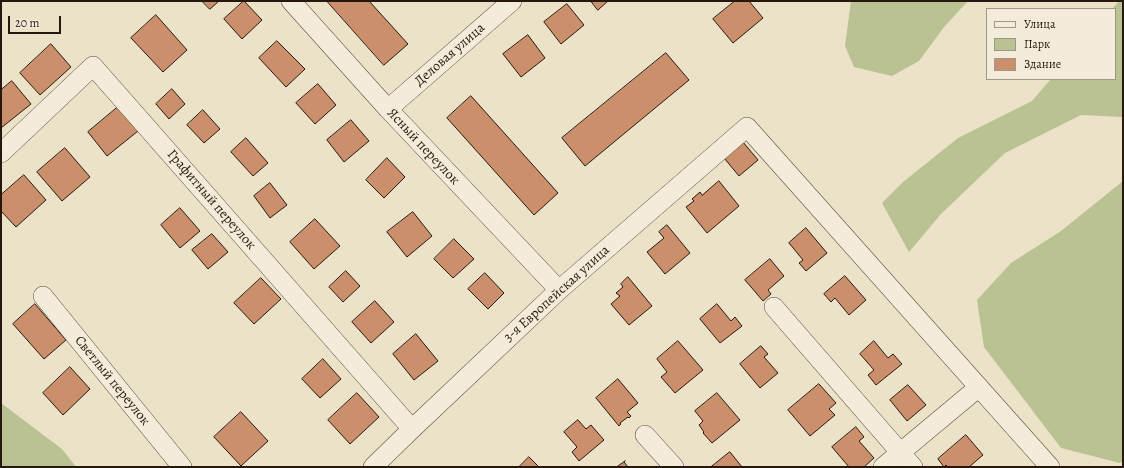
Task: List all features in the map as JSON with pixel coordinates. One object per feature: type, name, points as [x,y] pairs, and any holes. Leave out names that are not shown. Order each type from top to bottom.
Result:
[{"type":"street","name":"Ясный переулок","points":[[291,1],[388,110],[559,290]]},
{"type":"street","name":"Деловая улица","points":[[388,110],[512,1]]},
{"type":"street","name":"Графитный переулок","points":[[1,153],[93,66],[412,429]]},
{"type":"street","name":"3-я Европейская улица","points":[[373,467],[559,290],[747,127],[979,387]]},
{"type":"street","name":"Светлый переулок","points":[[43,296],[182,467]]},
{"type":"street","points":[[774,307],[913,467]]},
{"type":"street","points":[[883,467],[979,387],[1050,467]]},
{"type":"street","points":[[646,435],[674,467]]},
{"type":"green space","points":[[851,1],[968,1],[944,27],[919,61],[892,76],[854,67],[845,46]]},
{"type":"green space","points":[[1119,1],[1123,1],[1123,117],[1081,115],[1005,153],[941,214],[909,252],[882,203],[903,182],[958,138],[1032,101],[1050,80],[1116,80],[1116,8],[1113,8]]},
{"type":"green space","points":[[1123,181],[1123,461],[1120,463],[1061,448],[984,347],[977,300],[1011,263],[1061,231]]},
{"type":"green space","points":[[1,403],[62,449],[76,467],[1,467]]},
{"type":"building","points":[[202,1],[219,1],[210,9]]},
{"type":"building","points":[[244,1],[262,20],[242,39],[224,19]]},
{"type":"building","points":[[327,1],[369,1],[408,44],[384,65]]},
{"type":"building","points":[[591,1],[608,1],[598,10]]},
{"type":"building","points":[[735,1],[749,1],[763,18],[733,43],[713,19]]},
{"type":"building","points":[[567,4],[584,25],[561,44],[544,22]]},
{"type":"building","points":[[156,15],[187,50],[163,72],[131,38]]},
{"type":"building","points":[[528,35],[545,58],[521,77],[503,54]]},
{"type":"building","points":[[277,41],[305,69],[286,87],[259,58]]},
{"type":"building","points":[[51,44],[71,67],[40,95],[20,73]]},
{"type":"building","points":[[666,53],[689,80],[585,166],[562,138]]},
{"type":"building","points":[[12,81],[31,104],[1,128],[1,90]]},
{"type":"building","points":[[318,84],[336,105],[315,124],[296,103]]},
{"type":"building","points":[[172,89],[185,104],[169,119],[156,104]]},
{"type":"building","points":[[471,96],[558,193],[534,215],[447,118]]},
{"type":"building","points":[[118,107],[138,131],[107,156],[88,132]]},
{"type":"building","points":[[203,110],[220,129],[204,143],[187,125]]},
{"type":"building","points":[[351,120],[369,141],[344,162],[327,140]]},
{"type":"building","points":[[246,138],[268,163],[253,176],[231,152]]},
{"type":"building","points":[[743,142],[758,160],[739,176],[724,158]]},
{"type":"building","points":[[65,148],[90,177],[62,201],[37,172]]},
{"type":"building","points":[[387,158],[405,177],[384,198],[366,180]]},
{"type":"building","points":[[24,175],[46,200],[16,227],[1,211],[1,195]]},
{"type":"building","points":[[719,181],[739,206],[707,233],[686,207],[694,201],[692,199],[700,192],[702,195]]},
{"type":"building","points":[[270,183],[287,205],[270,218],[254,196]]},
{"type":"building","points":[[180,208],[200,231],[180,248],[161,225]]},
{"type":"building","points":[[413,212],[432,236],[407,257],[387,232]]},
{"type":"building","points":[[315,219],[340,246],[314,269],[290,242]]},
{"type":"building","points":[[667,225],[690,253],[665,274],[647,252],[664,238],[659,232]]},
{"type":"building","points":[[806,228],[827,253],[806,271],[799,263],[803,260],[789,243]]},
{"type":"building","points":[[212,234],[228,252],[208,269],[192,250]]},
{"type":"building","points":[[454,239],[474,259],[453,278],[434,259]]},
{"type":"building","points":[[770,259],[784,276],[768,290],[771,294],[763,301],[745,280]]},
{"type":"building","points":[[346,271],[360,286],[343,302],[329,287]]},
{"type":"building","points":[[485,273],[504,293],[488,309],[468,289]]},
{"type":"building","points":[[845,276],[866,300],[849,315],[835,298],[831,302],[824,294]]},
{"type":"building","points":[[628,277],[652,306],[629,325],[611,304],[620,296],[616,293],[623,287],[621,284]]},
{"type":"building","points":[[261,278],[281,299],[254,324],[234,303]]},
{"type":"building","points":[[375,301],[394,322],[371,343],[352,322]]},
{"type":"building","points":[[35,304],[66,340],[44,359],[13,324]]},
{"type":"building","points":[[717,304],[731,321],[735,317],[742,326],[720,343],[700,319]]},
{"type":"building","points":[[416,334],[438,361],[414,380],[393,354]]},
{"type":"building","points":[[678,341],[703,370],[675,393],[661,377],[667,372],[657,359]]},
{"type":"building","points":[[874,341],[888,358],[893,354],[902,364],[876,385],[868,375],[874,370],[860,354]]},
{"type":"building","points":[[761,346],[768,354],[764,357],[778,373],[760,388],[740,364]]},
{"type":"building","points":[[323,359],[341,379],[320,398],[302,379]]},
{"type":"building","points":[[70,367],[90,389],[63,415],[43,393]]},
{"type":"building","points":[[618,379],[638,403],[627,412],[631,416],[620,423],[621,424],[619,426],[596,398]]},
{"type":"building","points":[[819,384],[836,403],[829,409],[835,415],[810,436],[788,410]]},
{"type":"building","points":[[908,385],[926,405],[907,421],[890,400]]},
{"type":"building","points":[[357,393],[379,417],[350,444],[328,420]]},
{"type":"building","points":[[717,393],[740,420],[712,443],[703,433],[704,432],[699,425],[703,421],[695,411]]},
{"type":"building","points":[[241,412],[268,441],[241,466],[214,437]]},
{"type":"building","points":[[578,420],[586,429],[591,425],[604,440],[579,461],[572,452],[577,447],[564,432]]},
{"type":"building","points":[[856,427],[864,437],[859,441],[874,458],[864,467],[849,467],[832,447]]},
{"type":"building","points":[[966,435],[983,455],[969,467],[948,467],[946,465],[944,467],[938,459]]},
{"type":"building","points":[[730,452],[742,467],[711,467]]},
{"type":"building","points":[[529,457],[539,467],[519,467]]},
{"type":"building","points":[[625,461],[624,462],[628,467],[617,467]]}]
